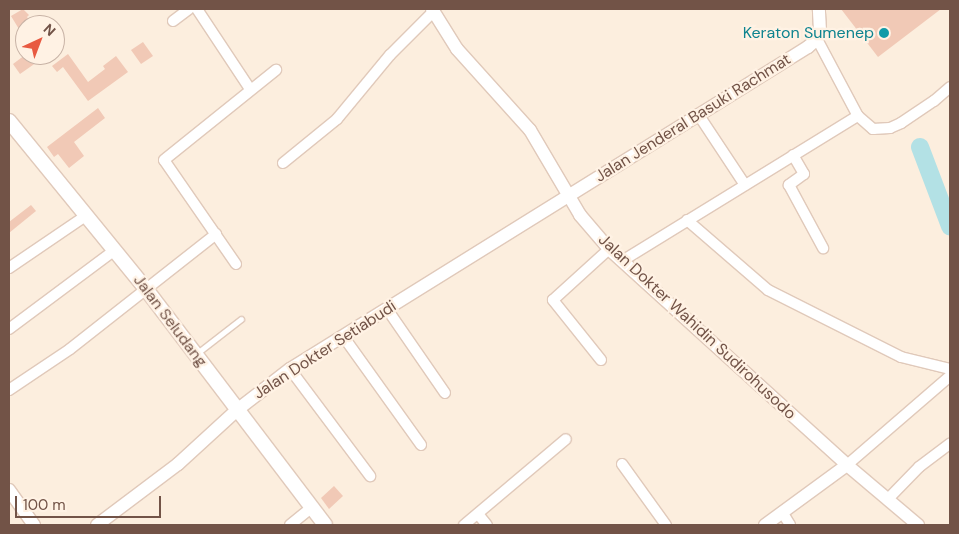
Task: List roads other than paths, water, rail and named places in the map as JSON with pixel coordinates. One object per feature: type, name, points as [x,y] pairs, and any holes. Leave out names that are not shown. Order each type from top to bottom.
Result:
[{"type":"main road","name":"Jalan Seludang","points":[[9,121],[146,289],[325,525]]},
{"type":"street","points":[[173,21],[189,9]]},
{"type":"street","points":[[197,9],[250,89]]},
{"type":"street","points":[[283,163],[337,119],[390,56],[433,10]]},
{"type":"street","name":"Jalan Dokter Wahidin Sudirohusodo","points":[[433,10],[457,49],[530,130],[568,196],[592,231],[609,249],[847,465],[918,525]]},
{"type":"street","points":[[818,11],[820,31],[817,39],[858,116],[873,129],[890,128],[934,101],[950,87]]},
{"type":"street","name":"Jalan Jenderal Basuki Rachmat","points":[[568,196],[808,47],[817,39]]},
{"type":"street","points":[[236,264],[164,160],[276,70]]},
{"type":"street","points":[[698,114],[745,185]]},
{"type":"street","points":[[622,260],[858,116]]},
{"type":"street","points":[[793,155],[804,174],[789,185],[823,248]]},
{"type":"street","name":"Jalan Dokter Setiabudi","points":[[97,525],[178,464],[237,410],[290,370],[568,196]]},
{"type":"street","points":[[9,268],[87,215]]},
{"type":"street","points":[[686,220],[768,290],[901,357],[950,369]]},
{"type":"street","points":[[9,390],[70,349],[216,234]]},
{"type":"street","points":[[601,360],[553,300],[609,249]]},
{"type":"street","points":[[9,330],[115,250]]},
{"type":"street","points":[[387,309],[445,393]]},
{"type":"street","points":[[343,336],[421,445]]},
{"type":"street","points":[[290,370],[370,476]]},
{"type":"street","points":[[765,525],[847,465],[950,376]]},
{"type":"street","points":[[464,525],[566,439]]},
{"type":"street","points":[[888,499],[919,467],[950,444]]},
{"type":"street","points":[[622,464],[666,525]]},
{"type":"street","points":[[9,490],[34,525]]},
{"type":"street","points":[[290,525],[311,508]]},
{"type":"street","points":[[782,512],[790,525]]},
{"type":"street","points":[[478,514],[487,525]]},
{"type":"lane","points":[[195,354],[241,319]]},
{"type":"waterway","points":[[920,147],[950,226]]},
{"type":"place","name":"Keraton Sumenep","points":[[884,33]]}]
